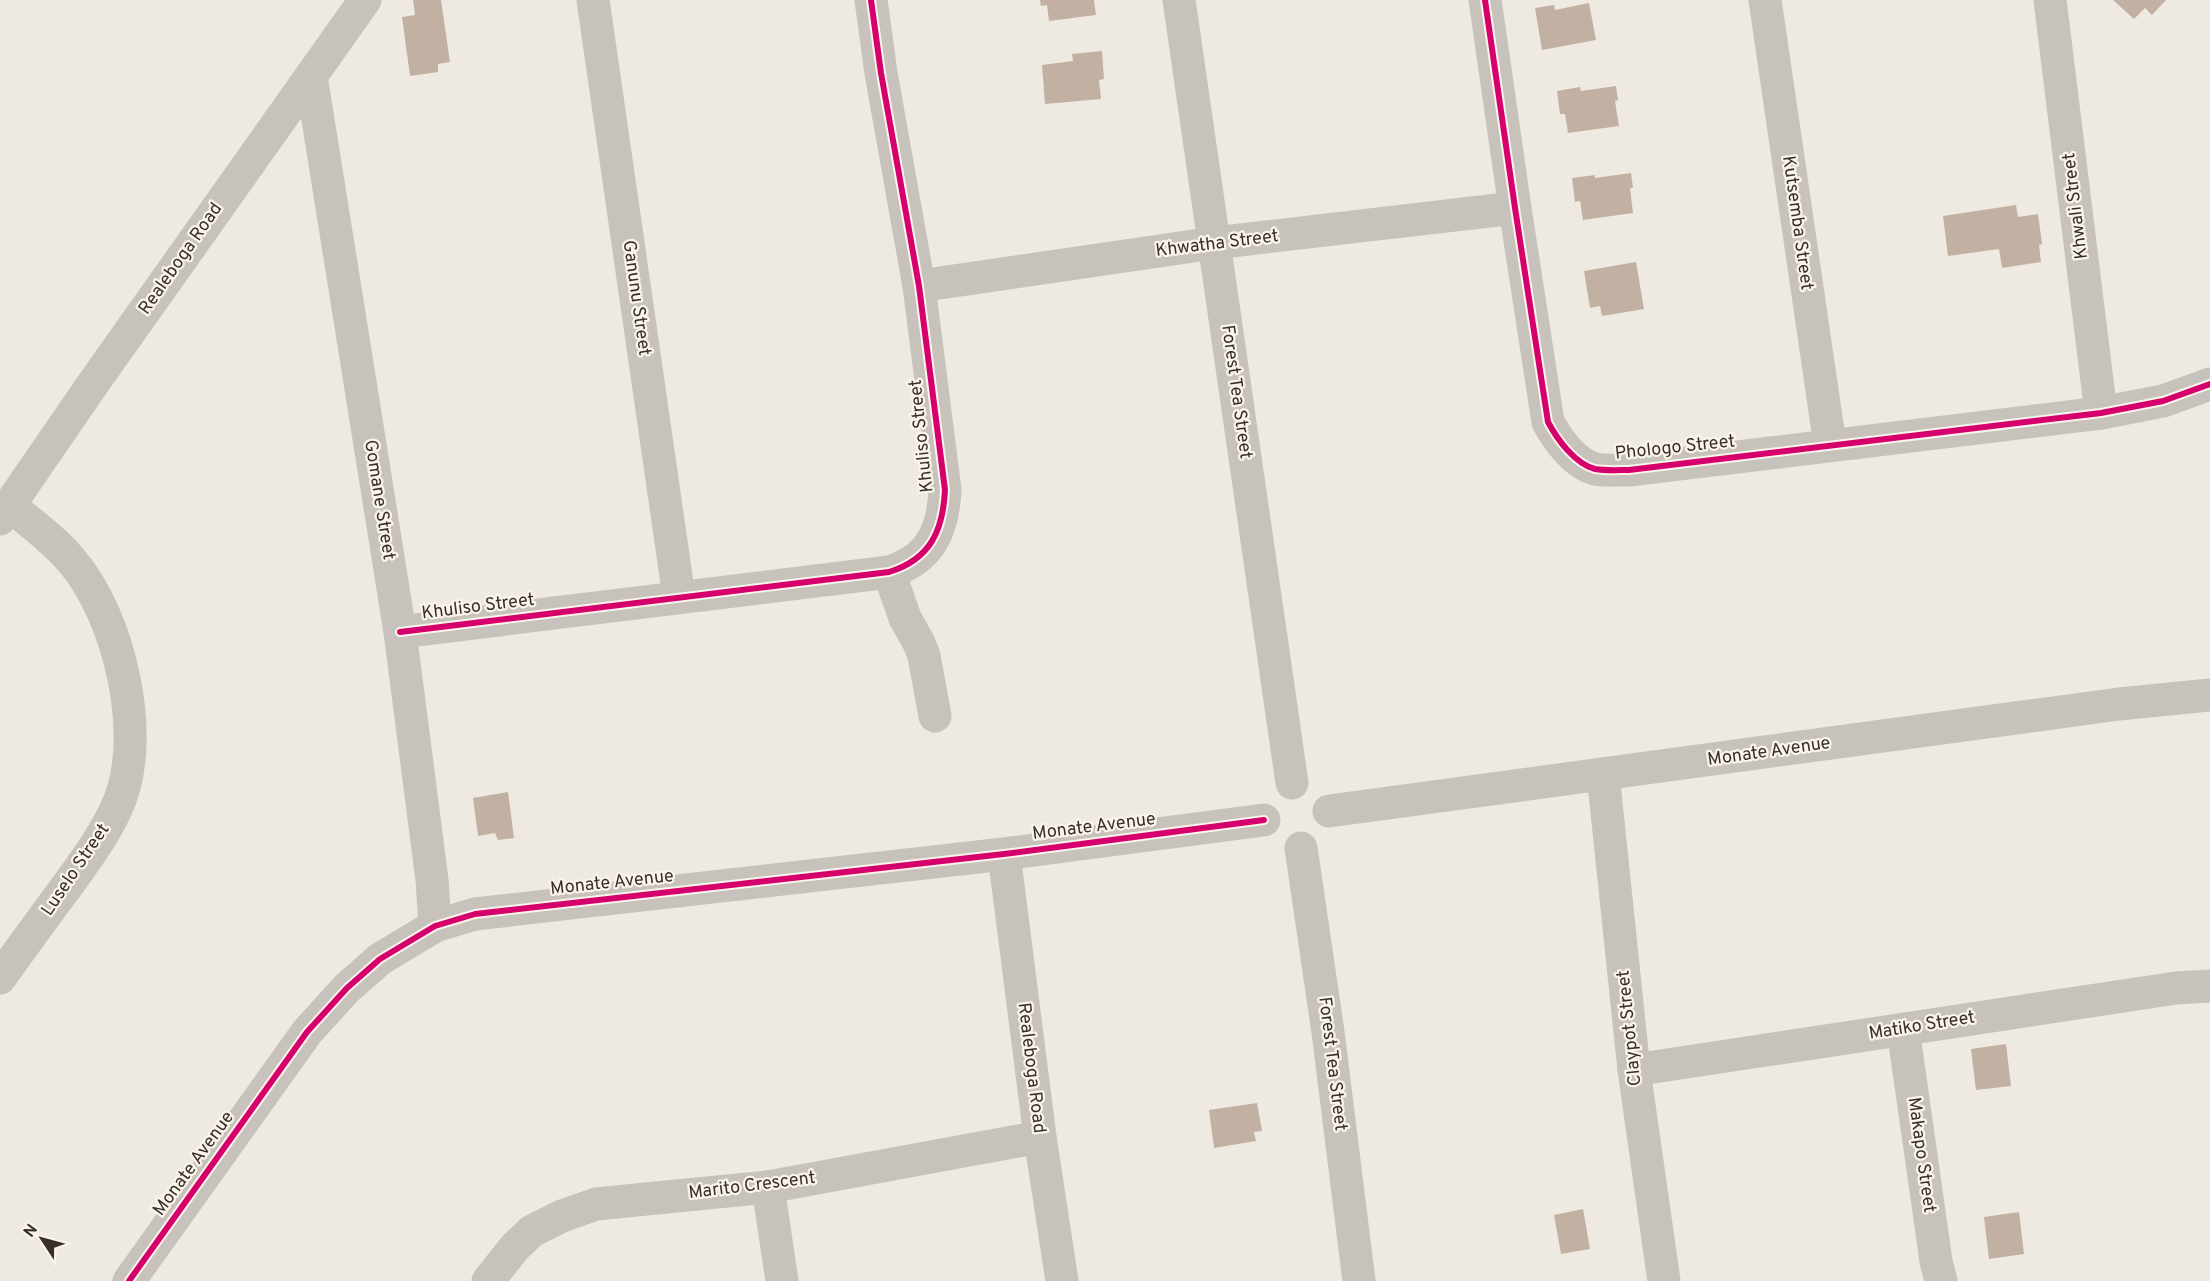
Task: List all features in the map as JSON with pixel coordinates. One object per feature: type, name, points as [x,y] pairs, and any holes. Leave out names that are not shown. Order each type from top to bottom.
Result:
[{"type":"street","name":"Realeboga Road","points":[[5,513],[92,385],[365,0]]},
{"type":"street","name":"Ganunu Street","points":[[593,0],[679,597]]},
{"type":"street","name":"Khuliso Street","points":[[400,632],[889,572],[906,567],[921,554],[940,528],[944,515],[945,490],[919,286],[870,0]]},
{"type":"street","name":"Forest Tea Street","points":[[1179,0],[1292,783]]},
{"type":"street","name":"Phologo Street","points":[[1485,0],[1548,422],[1558,440],[1575,457],[1594,469],[1629,470],[2101,412],[2163,401],[2210,384]]},
{"type":"street","name":"Kutsemba Street","points":[[1765,0],[1830,445]]},
{"type":"street","name":"Khwali Street","points":[[2050,0],[2101,412]]},
{"type":"street","name":"Gomane Street","points":[[311,76],[400,632],[432,880],[435,926]]},
{"type":"street","name":"Khwatha Street","points":[[919,286],[1214,243],[1515,208]]},
{"type":"street","name":"Luselo Street","points":[[0,978],[98,843],[117,808],[128,778],[130,745],[122,669],[109,625],[96,598],[72,561],[45,533],[5,513]]},
{"type":"street","points":[[889,572],[905,618],[924,656],[935,716]]},
{"type":"street","name":"Monate Avenue","points":[[1329,811],[2119,704],[2210,695]]},
{"type":"street","name":"Claypot Street","points":[[1603,774],[1634,1071],[1664,1281]]},
{"type":"street","points":[[1292,783],[1302,783],[1320,792],[1329,811],[1328,824],[1323,836],[1313,844],[1301,848],[1288,847],[1276,841],[1268,832],[1264,820],[1265,807],[1271,796],[1280,787],[1292,783]]},
{"type":"street","name":"Monate Avenue","points":[[129,1281],[307,1032],[347,988],[380,959],[435,926],[475,914],[1004,854],[1264,820]]},
{"type":"street","name":"Forest Tea Street","points":[[1301,848],[1328,1032],[1359,1281]]},
{"type":"street","name":"Realeboga Road","points":[[1004,854],[1040,1137],[1062,1281]]},
{"type":"street","name":"Matiko Street","points":[[1634,1071],[2176,988],[2210,986]]},
{"type":"street","name":"Makapo Street","points":[[1903,1029],[1936,1261],[1941,1281]]},
{"type":"street","name":"Marito Crescent","points":[[488,1281],[515,1247],[532,1231],[562,1216],[596,1204],[768,1187],[1040,1137]]},
{"type":"street","points":[[768,1187],[782,1281]]},
{"type":"building","points":[[413,0],[441,0],[450,62],[438,64],[438,72],[410,76],[402,17],[415,15]]},
{"type":"building","points":[[1040,0],[1094,0],[1096,15],[1049,21],[1047,5],[1041,6]]},
{"type":"building","points":[[2113,0],[2166,0],[2152,15],[2145,8],[2134,19]]},
{"type":"building","points":[[1589,3],[1596,40],[1542,50],[1535,8],[1554,5],[1555,10]]},
{"type":"building","points":[[1102,51],[1104,79],[1099,80],[1101,99],[1045,104],[1042,65],[1073,61],[1072,54]]},
{"type":"building","points":[[1616,86],[1618,100],[1615,101],[1619,126],[1568,133],[1565,114],[1560,114],[1557,91],[1580,87],[1581,91]]},
{"type":"building","points":[[1631,173],[1633,213],[1583,220],[1580,201],[1575,202],[1572,178],[1595,175],[1595,178]]},
{"type":"building","points":[[2016,205],[2018,217],[2038,214],[2042,244],[2039,245],[2041,262],[2002,268],[1999,249],[1948,256],[1943,216]]},
{"type":"building","points":[[1636,262],[1644,309],[1602,316],[1600,306],[1590,308],[1584,271]]},
{"type":"building","points":[[508,792],[514,838],[498,840],[495,833],[478,836],[473,798]]},
{"type":"building","points":[[2006,1044],[2011,1086],[1976,1090],[1971,1049]]},
{"type":"building","points":[[1257,1103],[1262,1131],[1254,1132],[1256,1141],[1214,1148],[1209,1110]]},
{"type":"building","points":[[1583,1209],[1590,1249],[1561,1254],[1554,1215]]},
{"type":"building","points":[[2019,1212],[2024,1254],[1989,1259],[1984,1217]]},
{"type":"cycle path","points":[[400,632],[889,572],[903,566],[925,551],[932,541],[941,518],[945,490],[919,286],[881,73],[871,0]]},
{"type":"cycle path","points":[[1485,0],[1548,422],[1567,450],[1580,462],[1599,470],[1629,470],[2101,413],[2163,401],[2210,384]]},
{"type":"cycle path","points":[[129,1281],[307,1032],[347,988],[380,959],[435,926],[475,914],[1004,854],[1264,820]]}]
